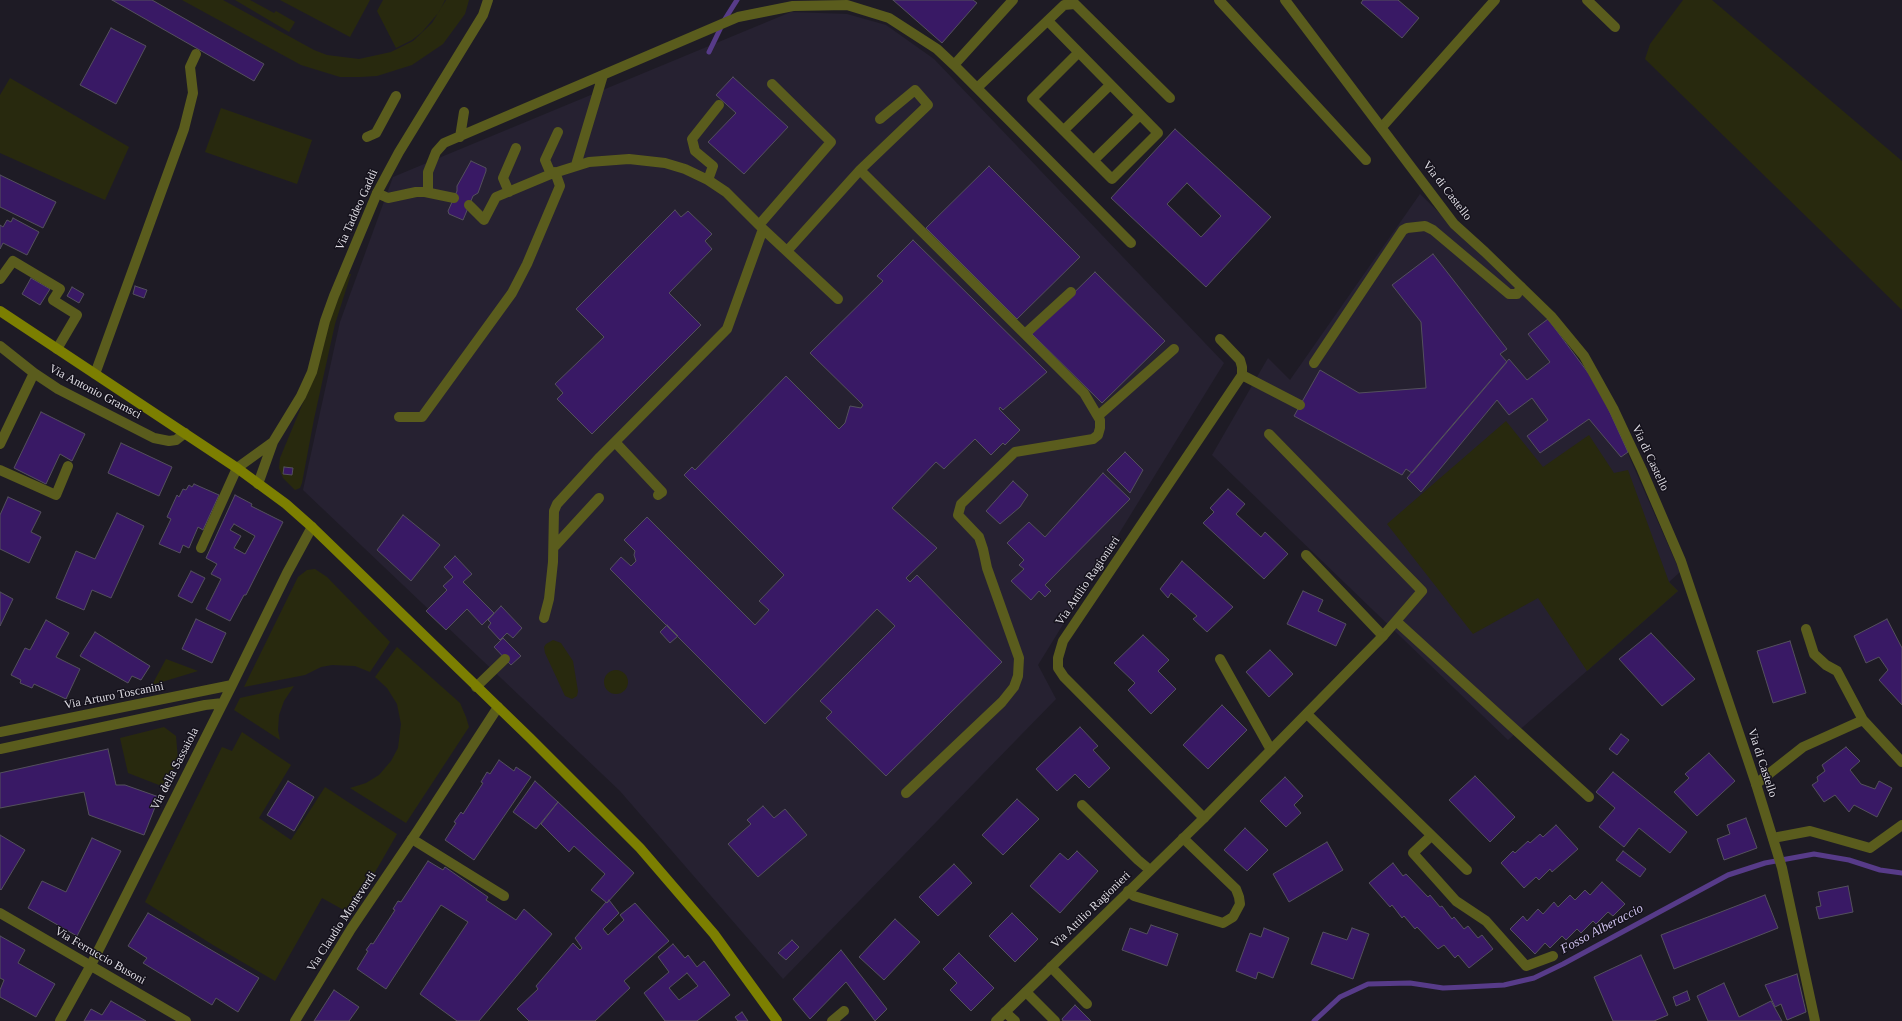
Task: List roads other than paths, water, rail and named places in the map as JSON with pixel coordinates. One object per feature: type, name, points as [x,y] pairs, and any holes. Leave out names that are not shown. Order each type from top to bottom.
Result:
[{"type":"main road","points":[[0,311],[237,468],[286,504],[312,527],[498,707],[660,870],[714,934],[777,1021]]},
{"type":"street","name":"Via Taddeo Gaddi","points":[[258,484],[273,442],[301,396],[312,372],[325,321],[334,296],[377,193],[399,152],[483,15],[488,0]]},
{"type":"street","points":[[954,65],[1012,0]]},
{"type":"street","points":[[1219,0],[1366,160]]},
{"type":"street","name":"Via di Castello","points":[[1286,0],[1454,224],[1551,316],[1584,356],[1614,410],[1642,470],[1681,561],[1756,784],[1782,868],[1815,1021]]},
{"type":"street","points":[[1382,128],[1495,0]]},
{"type":"street","points":[[1587,0],[1615,27]]},
{"type":"street","points":[[428,192],[428,172],[436,152],[444,144],[738,17],[807,3],[847,6],[889,18],[937,49],[1130,242]]},
{"type":"street","points":[[976,88],[1064,5],[1075,4],[1170,98]]},
{"type":"street","points":[[1048,21],[1158,133],[1112,179],[1032,98],[1078,53]]},
{"type":"street","points":[[95,374],[184,129],[193,93],[190,67],[196,54]]},
{"type":"street","points":[[576,165],[603,75]]},
{"type":"street","points":[[544,618],[549,598],[554,547],[554,511],[557,504],[615,442],[727,329],[761,227],[831,142],[772,84]]},
{"type":"street","points":[[1064,130],[1110,85]]},
{"type":"street","points":[[787,251],[860,170],[928,105],[915,90],[880,119]]},
{"type":"street","points":[[367,136],[376,133],[396,96]]},
{"type":"street","points":[[708,180],[713,166],[695,151],[692,139],[719,105]]},
{"type":"street","points":[[460,137],[464,112]]},
{"type":"street","points":[[1094,160],[1140,115]]},
{"type":"street","points":[[399,417],[422,417],[512,292],[527,264],[560,186],[545,160],[558,132]]},
{"type":"street","points":[[509,192],[503,178],[516,148]]},
{"type":"street","points":[[469,205],[484,220],[496,197],[576,165],[629,159],[652,161],[685,169],[708,180],[726,192],[838,299]]},
{"type":"street","points":[[860,170],[1084,393],[1098,416],[1100,428],[1098,435],[1093,439],[1015,452],[961,504],[958,515],[979,537],[984,549],[986,568],[1019,658],[1020,667],[1014,687],[1008,695],[906,793]]},
{"type":"street","points":[[377,193],[388,198],[416,192],[428,192],[454,198]]},
{"type":"street","points":[[1314,362],[1403,230],[1407,228],[1413,226],[1425,226],[1433,230],[1509,294],[1517,294],[1521,287]]},
{"type":"street","points":[[0,279],[13,261],[60,289],[53,300],[76,315],[57,349]]},
{"type":"street","points":[[1025,334],[1071,292]]},
{"type":"street","points":[[1220,339],[1240,360],[1242,375],[1300,405]]},
{"type":"street","name":"Via Antonio Gramsci","points":[[0,346],[34,373],[58,389],[154,438],[169,441],[176,440],[185,433]]},
{"type":"street","points":[[1098,416],[1174,349]]},
{"type":"street","points":[[0,444],[34,373]]},
{"type":"street","name":"Via Attilio Ragionieri","points":[[1204,818],[1064,676],[1058,668],[1058,658],[1063,641],[1242,375]]},
{"type":"street","name":"Via Attilio Ragionieri","points":[[996,1021],[1204,818],[1383,636],[1422,591],[1269,434]]},
{"type":"street","name":"Via Taddeo Gaddi","points":[[237,468],[273,442]]},
{"type":"street","points":[[615,442],[662,492],[658,495]]},
{"type":"street","points":[[0,470],[56,495],[68,466]]},
{"type":"street","points":[[201,548],[237,468]]},
{"type":"street","points":[[554,547],[599,498]]},
{"type":"street","name":"Via della Sassaiola","points":[[60,1021],[223,703],[287,573],[312,527]]},
{"type":"street","points":[[1306,555],[1383,636]]},
{"type":"street","points":[[1396,621],[1589,797]]},
{"type":"street","points":[[1806,629],[1814,654],[1826,665],[1837,670],[1863,720],[1902,762]]},
{"type":"street","points":[[476,687],[505,659]]},
{"type":"street","points":[[1220,659],[1271,750]]},
{"type":"street","name":"Via Arturo Toscanini","points":[[0,732],[232,685]]},
{"type":"street","points":[[0,749],[205,705],[223,703]]},
{"type":"street","name":"Via Claudio Monteverdi","points":[[295,1021],[351,929],[498,707]]},
{"type":"street","points":[[1307,714],[1467,870]]},
{"type":"street","points":[[1756,784],[1803,747],[1863,720]]},
{"type":"street","points":[[1082,805],[1150,870]]},
{"type":"street","points":[[1773,838],[1810,831],[1870,848],[1902,825]]},
{"type":"street","points":[[1431,836],[1413,853],[1456,901],[1486,921],[1526,966],[1553,956]]},
{"type":"street","points":[[1128,891],[1134,896],[1223,923],[1233,917],[1240,904],[1236,889],[1184,838]]},
{"type":"street","points":[[412,839],[504,896]]},
{"type":"street","name":"Via Ferruccio Busoni","points":[[0,913],[186,1021]]},
{"type":"street","points":[[1051,967],[1087,1004]]},
{"type":"street","points":[[1026,992],[1055,1021]]},
{"type":"street","points":[[832,1021],[844,1011]]},
{"type":"street","points":[[1005,1012],[1014,1021]]},
{"type":"waterway","points":[[709,52],[725,19],[737,0]]},
{"type":"waterway","name":"Fosso Alberaccio","points":[[1314,1021],[1340,997],[1368,984],[1410,983],[1443,988],[1504,985],[1534,978],[1563,964],[1728,875],[1765,863],[1814,854],[1849,860],[1880,870],[1902,873]]}]
